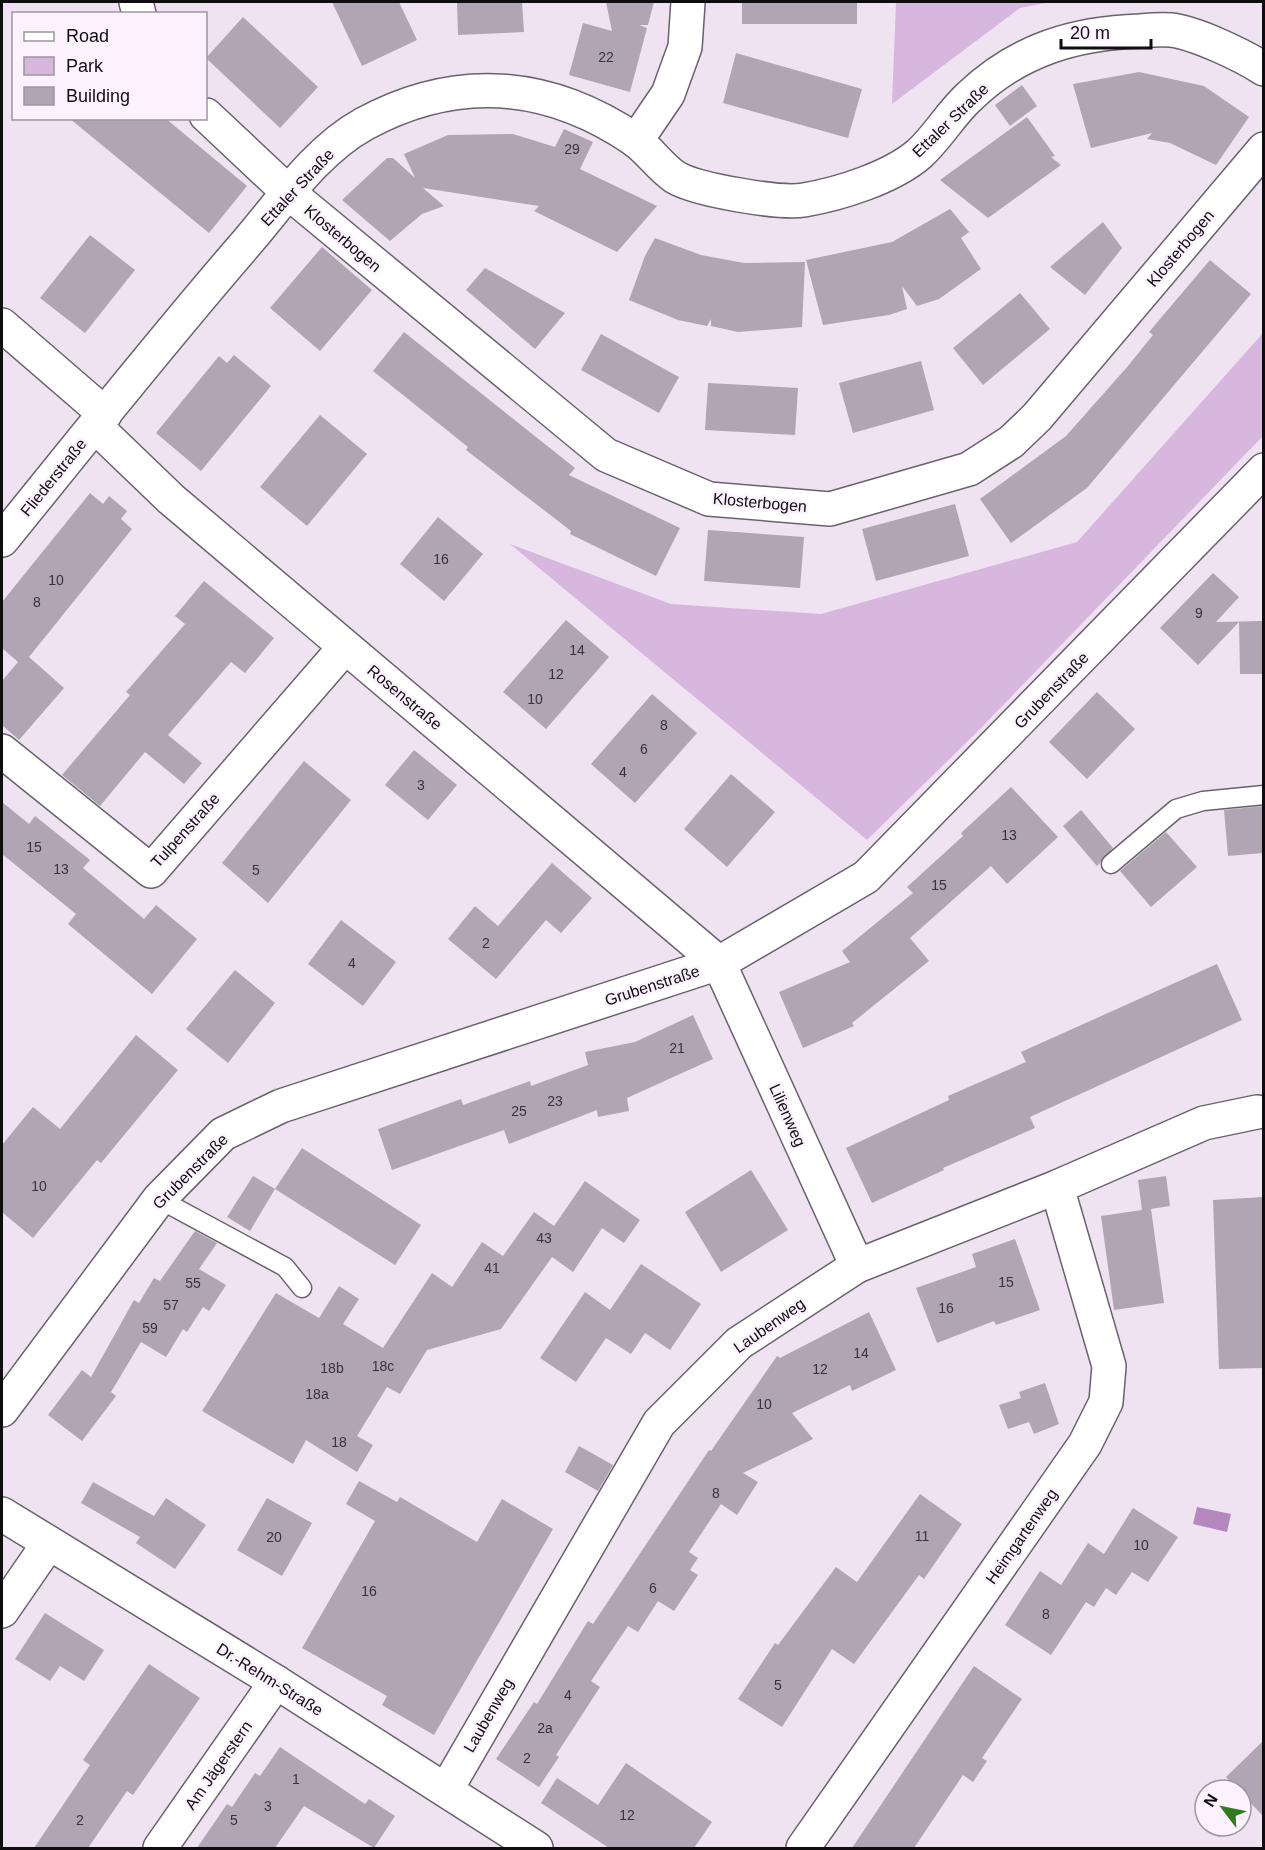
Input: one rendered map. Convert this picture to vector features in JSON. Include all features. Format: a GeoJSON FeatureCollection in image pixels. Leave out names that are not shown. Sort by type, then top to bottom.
{"type":"FeatureCollection","features":[{"type":"Feature","properties":{"kind":"street"},"geometry":{"type":"LineString","coordinates":[[636,141],[668,94],[685,47],[688,2]]}},
{"type":"Feature","properties":{"kind":"street","name":"Ettaler Straße"},"geometry":{"type":"LineString","coordinates":[[100,420],[289,193],[324,155],[359,127],[396,108],[436,95],[468,90],[510,90],[569,105],[636,141],[676,177],[716,192],[801,201],[869,182],[908,161],[917,155],[971,94],[1028,53],[1098,32],[1172,30],[1243,56],[1263,69]]}},
{"type":"Feature","properties":{"kind":"street","name":"Klosterbogen"},"geometry":{"type":"LineString","coordinates":[[207,116],[289,193],[606,455],[709,499],[830,509],[969,469],[1011,442],[1037,417],[1263,149]]}},
{"type":"Feature","properties":{"kind":"street","name":"Rosenstraße"},"geometry":{"type":"LineString","coordinates":[[2,325],[100,420],[171,499],[719,963]]}},
{"type":"Feature","properties":{"kind":"street","name":"Fliederstraße"},"geometry":{"type":"LineString","coordinates":[[2,540],[100,420]]}},
{"type":"Feature","properties":{"kind":"street","name":"Grubenstraße"},"geometry":{"type":"LineString","coordinates":[[2,1410],[159,1199],[223,1134],[281,1106],[719,963],[866,877],[1263,470]]}},
{"type":"Feature","properties":{"kind":"street","name":"Tulpenstraße"},"geometry":{"type":"LineString","coordinates":[[2,750],[151,871],[345,646]]}},
{"type":"Feature","properties":{"kind":"street","name":"Lilienweg"},"geometry":{"type":"LineString","coordinates":[[719,963],[858,1266]]}},
{"type":"Feature","properties":{"kind":"street","name":"Laubenweg"},"geometry":{"type":"LineString","coordinates":[[446,1790],[659,1423],[739,1343],[858,1266],[1057,1187],[1204,1123],[1257,1112]]}},
{"type":"Feature","properties":{"kind":"street","name":"Heimgartenweg"},"geometry":{"type":"LineString","coordinates":[[803,1848],[1085,1444],[1106,1402],[1109,1366],[1057,1187]]}},
{"type":"Feature","properties":{"kind":"street","name":"Dr.-Rehm-Straße"},"geometry":{"type":"LineString","coordinates":[[2,1514],[276,1682],[536,1848]]}},
{"type":"Feature","properties":{"kind":"street"},"geometry":{"type":"LineString","coordinates":[[2,1611],[49,1543]]}},
{"type":"Feature","properties":{"kind":"street","name":"Am Jägerstern"},"geometry":{"type":"LineString","coordinates":[[160,1848],[276,1682]]}},
{"type":"Feature","properties":{"kind":"lane"},"geometry":{"type":"LineString","coordinates":[[1111,864],[1176,809],[1203,801],[1263,795]]}},
{"type":"Feature","properties":{"kind":"lane"},"geometry":{"type":"LineString","coordinates":[[159,1199],[285,1267],[302,1288]]}},
{"type":"Feature","properties":{"kind":"green space"},"geometry":{"type":"Polygon","coordinates":[[[896,2],[1051,2],[1020,8],[892,104],[896,2]]]}},
{"type":"Feature","properties":{"kind":"green space"},"geometry":{"type":"Polygon","coordinates":[[[1263,333],[1263,436],[979,730],[867,840],[510,544],[671,604],[821,614],[1077,542],[1263,333]]]}},
{"type":"Feature","properties":{"kind":"shaded area"},"geometry":{"type":"Polygon","coordinates":[[[1197,1507],[1231,1514],[1227,1532],[1193,1524],[1197,1507]]]}},
{"type":"Feature","properties":{"kind":"building"},"geometry":{"type":"Polygon","coordinates":[[[332,2],[399,2],[417,40],[362,66],[332,2]]]}},
{"type":"Feature","properties":{"kind":"building"},"geometry":{"type":"Polygon","coordinates":[[[457,2],[522,2],[524,32],[458,35],[457,2]]]}},
{"type":"Feature","properties":{"kind":"building"},"geometry":{"type":"Polygon","coordinates":[[[606,2],[654,2],[648,25],[639,25],[647,28],[630,92],[569,75],[583,23],[612,31],[606,2]]]}},
{"type":"Feature","properties":{"kind":"building"},"geometry":{"type":"Polygon","coordinates":[[[742,2],[857,2],[857,24],[742,24],[742,2]]]}},
{"type":"Feature","properties":{"kind":"building"},"geometry":{"type":"Polygon","coordinates":[[[243,17],[318,87],[280,128],[207,57],[243,17]]]}},
{"type":"Feature","properties":{"kind":"building"},"geometry":{"type":"Polygon","coordinates":[[[736,53],[862,89],[848,138],[723,103],[736,53]]]}},
{"type":"Feature","properties":{"kind":"building"},"geometry":{"type":"Polygon","coordinates":[[[1139,72],[1204,86],[1249,117],[1216,165],[1170,143],[1147,139],[1152,133],[1091,148],[1073,84],[1139,72]]]}},
{"type":"Feature","properties":{"kind":"building"},"geometry":{"type":"Polygon","coordinates":[[[1022,85],[1037,106],[1010,126],[995,105],[1022,85]]]}},
{"type":"Feature","properties":{"kind":"building"},"geometry":{"type":"Polygon","coordinates":[[[1027,117],[1055,156],[1051,157],[1061,165],[988,218],[940,180],[1027,117]]]}},
{"type":"Feature","properties":{"kind":"building"},"geometry":{"type":"Polygon","coordinates":[[[71,120],[167,120],[247,186],[209,233],[71,120]]]}},
{"type":"Feature","properties":{"kind":"building"},"geometry":{"type":"Polygon","coordinates":[[[564,129],[593,142],[580,169],[657,206],[617,252],[534,211],[539,206],[423,188],[444,206],[422,214],[390,241],[342,200],[387,158],[393,158],[415,178],[404,154],[448,135],[513,134],[555,147],[564,129]]]}},
{"type":"Feature","properties":{"kind":"building"},"geometry":{"type":"Polygon","coordinates":[[[950,209],[969,232],[961,238],[981,269],[939,299],[917,306],[902,286],[907,309],[889,315],[823,325],[806,260],[892,242],[950,209]]]}},
{"type":"Feature","properties":{"kind":"building"},"geometry":{"type":"Polygon","coordinates":[[[1103,222],[1122,248],[1085,295],[1050,267],[1103,222]]]}},
{"type":"Feature","properties":{"kind":"building"},"geometry":{"type":"Polygon","coordinates":[[[90,235],[135,270],[85,333],[40,298],[90,235]]]}},
{"type":"Feature","properties":{"kind":"building"},"geometry":{"type":"Polygon","coordinates":[[[655,238],[701,255],[744,263],[805,262],[802,327],[738,332],[711,326],[711,319],[707,326],[678,320],[629,300],[645,256],[655,238]]]}},
{"type":"Feature","properties":{"kind":"building"},"geometry":{"type":"Polygon","coordinates":[[[322,247],[372,290],[320,351],[270,308],[322,247]]]}},
{"type":"Feature","properties":{"kind":"building"},"geometry":{"type":"Polygon","coordinates":[[[1210,260],[1251,294],[1087,488],[1011,543],[980,499],[1066,436],[1128,366],[1153,335],[1149,332],[1210,260]]]}},
{"type":"Feature","properties":{"kind":"building"},"geometry":{"type":"Polygon","coordinates":[[[485,268],[565,313],[535,349],[466,290],[485,268]]]}},
{"type":"Feature","properties":{"kind":"building"},"geometry":{"type":"Polygon","coordinates":[[[1020,293],[1050,329],[983,385],[953,348],[1020,293]]]}},
{"type":"Feature","properties":{"kind":"building"},"geometry":{"type":"Polygon","coordinates":[[[404,332],[575,468],[569,475],[680,528],[656,576],[570,534],[571,531],[466,450],[468,447],[373,371],[404,332]]]}},
{"type":"Feature","properties":{"kind":"building"},"geometry":{"type":"Polygon","coordinates":[[[601,334],[679,377],[659,413],[581,370],[601,334]]]}},
{"type":"Feature","properties":{"kind":"building"},"geometry":{"type":"Polygon","coordinates":[[[234,355],[271,386],[201,471],[156,433],[219,356],[227,363],[234,355]]]}},
{"type":"Feature","properties":{"kind":"building"},"geometry":{"type":"Polygon","coordinates":[[[921,361],[934,410],[853,433],[839,383],[921,361]]]}},
{"type":"Feature","properties":{"kind":"building"},"geometry":{"type":"Polygon","coordinates":[[[708,383],[798,388],[795,435],[705,430],[708,383]]]}},
{"type":"Feature","properties":{"kind":"building"},"geometry":{"type":"Polygon","coordinates":[[[320,415],[367,454],[307,526],[260,487],[320,415]]]}},
{"type":"Feature","properties":{"kind":"building"},"geometry":{"type":"Polygon","coordinates":[[[90,493],[103,504],[109,496],[127,511],[121,519],[132,529],[29,657],[64,688],[19,740],[2,725],[2,681],[18,662],[2,648],[2,602],[90,493]]]}},
{"type":"Feature","properties":{"kind":"building"},"geometry":{"type":"Polygon","coordinates":[[[955,504],[969,556],[876,581],[862,529],[955,504]]]}},
{"type":"Feature","properties":{"kind":"building"},"geometry":{"type":"Polygon","coordinates":[[[438,517],[483,554],[444,601],[400,564],[438,517]]]}},
{"type":"Feature","properties":{"kind":"building"},"geometry":{"type":"Polygon","coordinates":[[[708,530],[804,537],[800,588],[704,581],[708,530]]]}},
{"type":"Feature","properties":{"kind":"building"},"geometry":{"type":"Polygon","coordinates":[[[1213,573],[1239,597],[1216,622],[1263,621],[1263,674],[1240,674],[1239,622],[1198,665],[1160,628],[1213,573]]]}},
{"type":"Feature","properties":{"kind":"building"},"geometry":{"type":"Polygon","coordinates":[[[204,581],[274,638],[245,673],[231,662],[168,735],[202,763],[184,784],[145,752],[100,806],[62,775],[130,695],[126,692],[185,624],[175,616],[204,581]]]}},
{"type":"Feature","properties":{"kind":"building"},"geometry":{"type":"Polygon","coordinates":[[[566,620],[609,657],[546,729],[503,692],[566,620]]]}},
{"type":"Feature","properties":{"kind":"building"},"geometry":{"type":"Polygon","coordinates":[[[1097,692],[1135,729],[1087,779],[1049,742],[1097,692]]]}},
{"type":"Feature","properties":{"kind":"building"},"geometry":{"type":"Polygon","coordinates":[[[652,694],[697,733],[635,803],[591,764],[652,694]]]}},
{"type":"Feature","properties":{"kind":"building"},"geometry":{"type":"Polygon","coordinates":[[[414,750],[457,785],[428,820],[385,785],[414,750]]]}},
{"type":"Feature","properties":{"kind":"building"},"geometry":{"type":"Polygon","coordinates":[[[304,761],[351,800],[268,903],[222,863],[304,761]]]}},
{"type":"Feature","properties":{"kind":"building"},"geometry":{"type":"Polygon","coordinates":[[[731,774],[775,812],[727,867],[684,829],[731,774]]]}},
{"type":"Feature","properties":{"kind":"building"},"geometry":{"type":"Polygon","coordinates":[[[1011,787],[1058,837],[1007,884],[991,866],[910,938],[929,961],[852,1023],[854,1026],[803,1048],[779,992],[850,962],[842,951],[913,893],[907,887],[963,836],[961,833],[1011,787]]]}},
{"type":"Feature","properties":{"kind":"building"},"geometry":{"type":"Polygon","coordinates":[[[2,802],[29,824],[35,816],[90,860],[83,868],[144,919],[156,905],[197,939],[152,994],[68,924],[76,914],[2,854],[2,802]]]}},
{"type":"Feature","properties":{"kind":"building"},"geometry":{"type":"Polygon","coordinates":[[[1263,806],[1263,853],[1228,856],[1224,810],[1263,806]]]}},
{"type":"Feature","properties":{"kind":"building"},"geometry":{"type":"Polygon","coordinates":[[[1081,810],[1113,848],[1097,866],[1063,826],[1081,810]]]}},
{"type":"Feature","properties":{"kind":"building"},"geometry":{"type":"Polygon","coordinates":[[[1166,832],[1197,867],[1151,907],[1120,871],[1166,832]]]}},
{"type":"Feature","properties":{"kind":"building"},"geometry":{"type":"Polygon","coordinates":[[[552,863],[592,898],[561,933],[546,920],[496,979],[448,939],[475,906],[498,926],[552,863]]]}},
{"type":"Feature","properties":{"kind":"building"},"geometry":{"type":"Polygon","coordinates":[[[341,920],[396,962],[363,1006],[308,964],[341,920]]]}},
{"type":"Feature","properties":{"kind":"building"},"geometry":{"type":"Polygon","coordinates":[[[1217,964],[1242,1020],[1030,1117],[1035,1128],[943,1168],[944,1170],[872,1203],[846,1148],[949,1100],[948,1096],[1026,1062],[1021,1052],[1217,964]]]}},
{"type":"Feature","properties":{"kind":"building"},"geometry":{"type":"Polygon","coordinates":[[[235,970],[275,1003],[228,1063],[186,1029],[235,970]]]}},
{"type":"Feature","properties":{"kind":"building"},"geometry":{"type":"Polygon","coordinates":[[[693,1015],[713,1059],[627,1098],[629,1111],[598,1117],[597,1110],[509,1144],[504,1130],[392,1170],[378,1129],[461,1099],[463,1105],[530,1081],[531,1086],[588,1065],[585,1052],[635,1042],[693,1015]]]}},
{"type":"Feature","properties":{"kind":"building"},"geometry":{"type":"Polygon","coordinates":[[[136,1035],[178,1070],[101,1163],[97,1160],[33,1238],[2,1212],[2,1145],[33,1107],[60,1129],[136,1035]]]}},
{"type":"Feature","properties":{"kind":"building"},"geometry":{"type":"Polygon","coordinates":[[[302,1148],[421,1225],[395,1265],[275,1189],[302,1148]]]}},
{"type":"Feature","properties":{"kind":"building"},"geometry":{"type":"Polygon","coordinates":[[[751,1170],[788,1230],[721,1272],[685,1212],[751,1170]]]}},
{"type":"Feature","properties":{"kind":"building"},"geometry":{"type":"Polygon","coordinates":[[[253,1176],[275,1189],[250,1231],[227,1217],[253,1176]]]}},
{"type":"Feature","properties":{"kind":"building"},"geometry":{"type":"Polygon","coordinates":[[[1166,1176],[1170,1206],[1151,1209],[1164,1303],[1114,1310],[1101,1216],[1142,1210],[1138,1180],[1166,1176]]]}},
{"type":"Feature","properties":{"kind":"building"},"geometry":{"type":"Polygon","coordinates":[[[585,1181],[640,1220],[624,1243],[602,1228],[573,1272],[552,1257],[501,1329],[427,1350],[400,1394],[387,1387],[357,1436],[373,1445],[357,1472],[306,1440],[293,1464],[202,1411],[276,1293],[319,1318],[339,1286],[359,1299],[343,1324],[383,1348],[432,1273],[452,1287],[482,1242],[503,1256],[534,1212],[554,1226],[585,1181]]]}},
{"type":"Feature","properties":{"kind":"building"},"geometry":{"type":"Polygon","coordinates":[[[1263,1197],[1263,1368],[1219,1369],[1213,1200],[1263,1197]]]}},
{"type":"Feature","properties":{"kind":"building"},"geometry":{"type":"Polygon","coordinates":[[[195,1231],[217,1243],[199,1269],[226,1285],[209,1311],[203,1307],[187,1332],[183,1329],[166,1357],[141,1342],[111,1392],[116,1396],[82,1441],[48,1415],[82,1370],[91,1377],[134,1300],[139,1303],[154,1278],[160,1281],[195,1231]]]}},
{"type":"Feature","properties":{"kind":"building"},"geometry":{"type":"Polygon","coordinates":[[[1015,1239],[1040,1310],[996,1325],[994,1321],[937,1343],[916,1288],[976,1267],[972,1254],[1015,1239]]]}},
{"type":"Feature","properties":{"kind":"building"},"geometry":{"type":"Polygon","coordinates":[[[641,1264],[701,1304],[670,1350],[645,1333],[631,1354],[606,1338],[576,1382],[540,1358],[585,1292],[610,1310],[641,1264]]]}},
{"type":"Feature","properties":{"kind":"building"},"geometry":{"type":"Polygon","coordinates":[[[869,1312],[896,1370],[852,1391],[850,1385],[792,1413],[813,1439],[743,1473],[758,1482],[737,1515],[721,1504],[689,1552],[698,1558],[690,1570],[698,1575],[674,1611],[658,1601],[638,1632],[628,1626],[591,1681],[600,1687],[556,1755],[559,1757],[539,1787],[496,1759],[534,1702],[537,1704],[588,1621],[593,1624],[709,1450],[711,1451],[777,1356],[780,1358],[869,1312]]]}},
{"type":"Feature","properties":{"kind":"building"},"geometry":{"type":"Polygon","coordinates":[[[1045,1383],[1059,1424],[1034,1434],[1029,1422],[1008,1429],[999,1405],[1021,1398],[1019,1392],[1045,1383]]]}},
{"type":"Feature","properties":{"kind":"building"},"geometry":{"type":"Polygon","coordinates":[[[579,1446],[613,1465],[598,1491],[565,1472],[579,1446]]]}},
{"type":"Feature","properties":{"kind":"building"},"geometry":{"type":"Polygon","coordinates":[[[359,1481],[397,1502],[400,1497],[477,1542],[502,1499],[553,1529],[434,1735],[382,1705],[387,1696],[302,1648],[375,1521],[346,1504],[359,1481]]]}},
{"type":"Feature","properties":{"kind":"building"},"geometry":{"type":"Polygon","coordinates":[[[93,1482],[154,1516],[166,1498],[206,1525],[175,1569],[136,1543],[140,1537],[81,1503],[93,1482]]]}},
{"type":"Feature","properties":{"kind":"building"},"geometry":{"type":"Polygon","coordinates":[[[920,1494],[962,1524],[924,1579],[919,1575],[854,1664],[832,1649],[782,1727],[738,1699],[775,1643],[778,1645],[836,1567],[857,1582],[920,1494]]]}},
{"type":"Feature","properties":{"kind":"building"},"geometry":{"type":"Polygon","coordinates":[[[267,1498],[312,1523],[282,1576],[237,1550],[267,1498]]]}},
{"type":"Feature","properties":{"kind":"building"},"geometry":{"type":"Polygon","coordinates":[[[1133,1508],[1178,1537],[1148,1582],[1132,1572],[1116,1595],[1106,1588],[1094,1607],[1086,1602],[1051,1655],[1005,1625],[1040,1571],[1061,1585],[1088,1543],[1104,1554],[1133,1508]]]}},
{"type":"Feature","properties":{"kind":"building"},"geometry":{"type":"Polygon","coordinates":[[[45,1613],[104,1650],[84,1681],[60,1666],[50,1681],[15,1659],[45,1613]]]}},
{"type":"Feature","properties":{"kind":"building"},"geometry":{"type":"Polygon","coordinates":[[[149,1664],[200,1698],[133,1795],[127,1791],[88,1848],[34,1848],[90,1765],[83,1760],[149,1664]]]}},
{"type":"Feature","properties":{"kind":"building"},"geometry":{"type":"Polygon","coordinates":[[[974,1666],[1022,1699],[982,1758],[987,1761],[973,1782],[963,1775],[914,1848],[852,1848],[974,1666]]]}},
{"type":"Feature","properties":{"kind":"building"},"geometry":{"type":"Polygon","coordinates":[[[1263,1741],[1263,1816],[1253,1805],[1253,1778],[1226,1777],[1263,1741]]]}},
{"type":"Feature","properties":{"kind":"building"},"geometry":{"type":"Polygon","coordinates":[[[280,1747],[365,1804],[369,1799],[395,1816],[374,1848],[304,1806],[275,1848],[197,1848],[227,1804],[232,1807],[255,1773],[260,1776],[280,1747]]]}},
{"type":"Feature","properties":{"kind":"building"},"geometry":{"type":"Polygon","coordinates":[[[626,1763],[712,1822],[694,1848],[609,1848],[541,1803],[557,1778],[598,1805],[626,1763]]]}}]}
